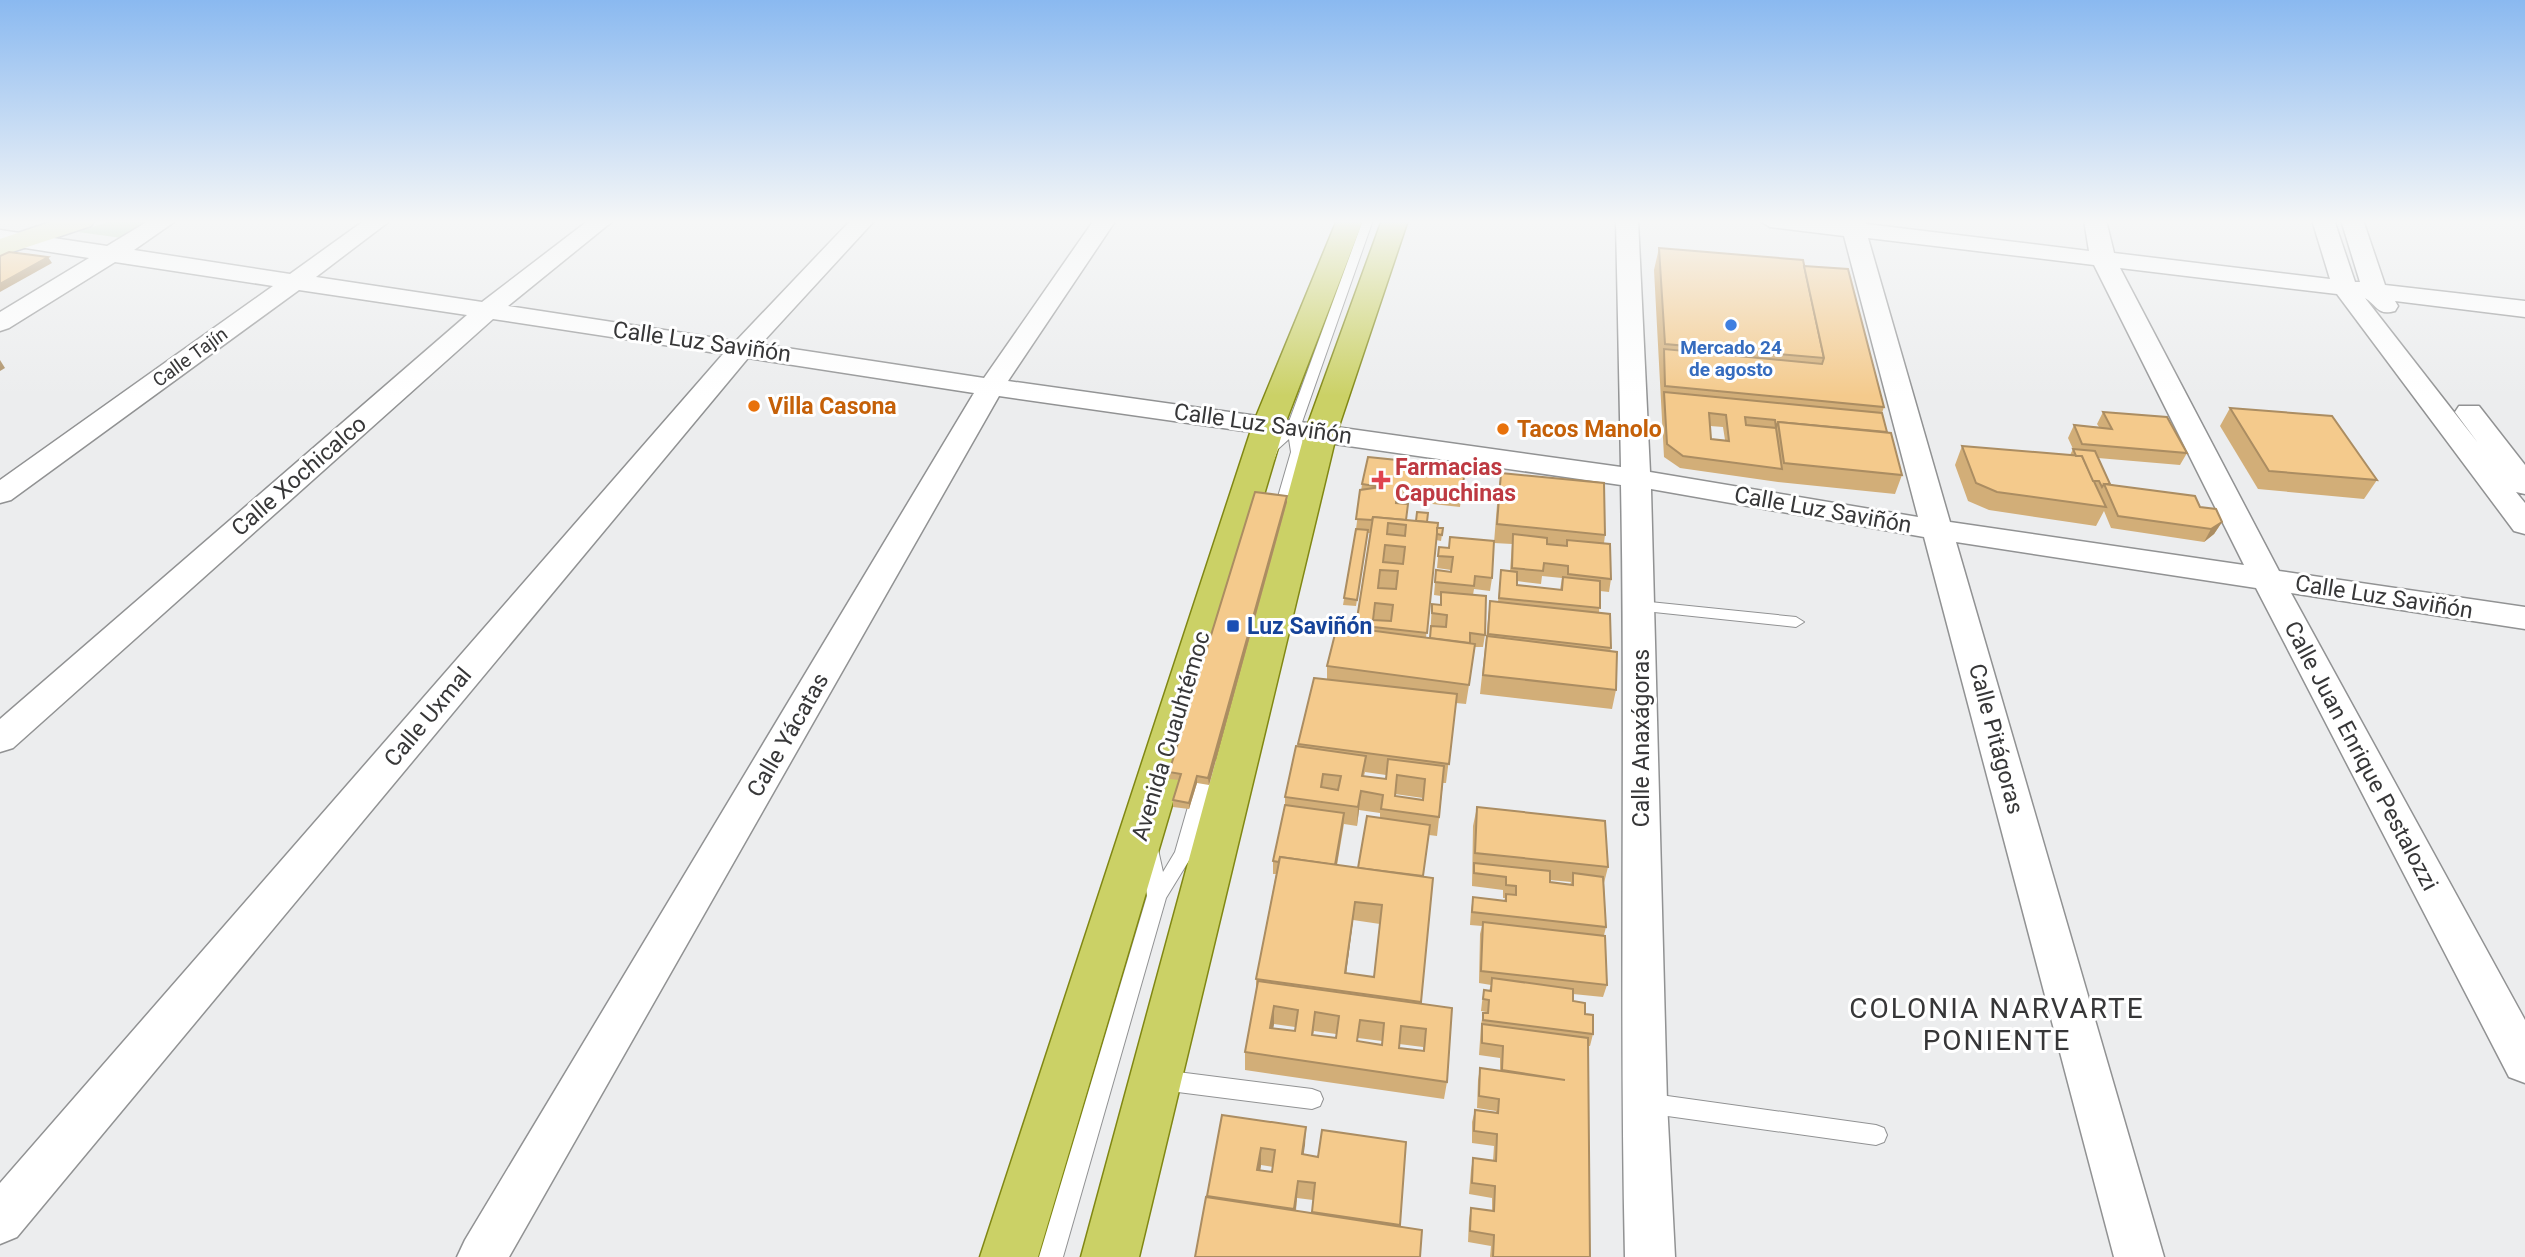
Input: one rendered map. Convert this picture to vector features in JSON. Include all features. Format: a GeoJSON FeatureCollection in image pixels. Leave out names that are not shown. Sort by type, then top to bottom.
{"type":"FeatureCollection","features":[{"type":"Feature","properties":{"kind":"main road","name":"Avenida Cuauhtémoc"},"geometry":{"type":"LineString","coordinates":[[1110,1257],[1156,1079],[1294,428],[1334,279]]}},
{"type":"Feature","properties":{"kind":"main road","name":"Avenida Cuauhtémoc"},"geometry":{"type":"LineString","coordinates":[[1009,1257],[1294,428],[1367,279]]}},
{"type":"Feature","properties":{"kind":"street"},"geometry":{"type":"LineString","coordinates":[[0,323],[72,279]]}},
{"type":"Feature","properties":{"kind":"street","name":"Calle Luz Saviñón"},"geometry":{"type":"LineString","coordinates":[[278,279],[991,387],[1636,478],[1938,530],[2525,618]]}},
{"type":"Feature","properties":{"kind":"street","name":"Calle Tajín"},"geometry":{"type":"LineString","coordinates":[[0,494],[297,279]]}},
{"type":"Feature","properties":{"kind":"street","name":"Calle Xochicalco"},"geometry":{"type":"LineString","coordinates":[[0,739],[486,311],[528,279]]}},
{"type":"Feature","properties":{"kind":"street","name":"Calle Uxmal"},"geometry":{"type":"LineString","coordinates":[[0,1220],[743,348],[809,279]]}},
{"type":"Feature","properties":{"kind":"street","name":"Calle Yácatas"},"geometry":{"type":"LineString","coordinates":[[482,1257],[991,387],[1065,279]]}},
{"type":"Feature","properties":{"kind":"street","name":"Calle Anaxágoras"},"geometry":{"type":"LineString","coordinates":[[1629,279],[1640,606],[1644,1102],[1650,1257]]}},
{"type":"Feature","properties":{"kind":"street","name":"Calle Pitágoras"},"geometry":{"type":"LineString","coordinates":[[1869,279],[2139,1257]]}},
{"type":"Feature","properties":{"kind":"street","name":"Calle Juan Enrique Pestalozzi"},"geometry":{"type":"LineString","coordinates":[[2113,279],[2267,579],[2525,1063]]}},
{"type":"Feature","properties":{"kind":"street"},"geometry":{"type":"LineString","coordinates":[[2267,279],[2525,309]]}},
{"type":"Feature","properties":{"kind":"street"},"geometry":{"type":"LineString","coordinates":[[2342,279],[2345,288],[2525,524]]}},
{"type":"Feature","properties":{"kind":"street"},"geometry":{"type":"LineString","coordinates":[[2371,279],[2375,291],[2525,485]]}},
{"type":"Feature","properties":{"kind":"lane"},"geometry":{"type":"LineString","coordinates":[[1275,532],[1297,452],[1294,428],[1347,279]]}},
{"type":"Feature","properties":{"kind":"lane"},"geometry":{"type":"LineString","coordinates":[[1157,896],[1150,849],[1272,448],[1294,428]]}},
{"type":"Feature","properties":{"kind":"lane"},"geometry":{"type":"LineString","coordinates":[[1640,606],[1796,622]]}},
{"type":"Feature","properties":{"kind":"lane"},"geometry":{"type":"LineString","coordinates":[[1051,1257],[1157,896],[1184,855],[1214,747]]}},
{"type":"Feature","properties":{"kind":"lane"},"geometry":{"type":"LineString","coordinates":[[1156,1079],[1312,1099]]}},
{"type":"Feature","properties":{"kind":"lane"},"geometry":{"type":"LineString","coordinates":[[1644,1102],[1876,1135]]}},
{"type":"Feature","properties":{"kind":"building","name":"Mercado 24 de agosto"},"geometry":{"type":"Polygon","coordinates":[[[1661,279],[1807,279],[1824,358],[1665,344],[1661,279]]]}},
{"type":"Feature","properties":{"kind":"building"},"geometry":{"type":"Polygon","coordinates":[[[1807,279],[1851,279],[1884,407],[1665,386],[1664,349],[1822,364],[1824,358],[1807,279]]]}},
{"type":"Feature","properties":{"kind":"building"},"geometry":{"type":"Polygon","coordinates":[[[1664,392],[1882,413],[1887,432],[1778,422],[1776,428],[1782,469],[1683,456],[1667,444],[1664,392]],[[1709,413],[1711,439],[1729,441],[1726,415],[1709,413]],[[1745,417],[1746,425],[1776,428],[1775,420],[1745,417]]]}},
{"type":"Feature","properties":{"kind":"building"},"geometry":{"type":"Polygon","coordinates":[[[2230,408],[2332,416],[2377,480],[2269,471],[2230,408]]]}},
{"type":"Feature","properties":{"kind":"building"},"geometry":{"type":"Polygon","coordinates":[[[2103,412],[2167,417],[2187,453],[2082,444],[2074,425],[2112,429],[2103,412]]]}},
{"type":"Feature","properties":{"kind":"building"},"geometry":{"type":"Polygon","coordinates":[[[1778,422],[1891,433],[1902,475],[1784,463],[1778,422]]]}},
{"type":"Feature","properties":{"kind":"building"},"geometry":{"type":"Polygon","coordinates":[[[1962,446],[2082,456],[2106,507],[1997,492],[1976,483],[1962,446]]]}},
{"type":"Feature","properties":{"kind":"building"},"geometry":{"type":"Polygon","coordinates":[[[2073,449],[2095,451],[2110,484],[2104,484],[2102,487],[2099,481],[2093,481],[2082,456],[2076,456],[2073,449]]]}},
{"type":"Feature","properties":{"kind":"building"},"geometry":{"type":"Polygon","coordinates":[[[1368,457],[1465,467],[1462,494],[1397,488],[1396,503],[1408,504],[1406,520],[1373,517],[1372,520],[1356,519],[1360,490],[1381,487],[1362,484],[1368,457]]]}},
{"type":"Feature","properties":{"kind":"building"},"geometry":{"type":"Polygon","coordinates":[[[1501,473],[1604,483],[1605,535],[1497,524],[1501,473]]]}},
{"type":"Feature","properties":{"kind":"building"},"geometry":{"type":"Polygon","coordinates":[[[2104,484],[2195,496],[2200,507],[2216,509],[2222,522],[2211,529],[2118,516],[2104,484]]]}},
{"type":"Feature","properties":{"kind":"building"},"geometry":{"type":"Polygon","coordinates":[[[1255,492],[1287,496],[1208,778],[1197,776],[1189,803],[1173,800],[1181,774],[1169,772],[1255,492]]]}},
{"type":"Feature","properties":{"kind":"building"},"geometry":{"type":"Polygon","coordinates":[[[1417,512],[1428,513],[1427,522],[1416,521],[1417,512]]]}},
{"type":"Feature","properties":{"kind":"building"},"geometry":{"type":"Polygon","coordinates":[[[1373,517],[1438,523],[1427,633],[1356,625],[1373,517]],[[1388,523],[1387,534],[1405,536],[1406,525],[1388,523]],[[1385,545],[1383,562],[1403,564],[1405,547],[1385,545]],[[1380,570],[1378,588],[1396,589],[1398,571],[1380,570]],[[1375,603],[1373,620],[1391,621],[1393,605],[1375,603]]]}},
{"type":"Feature","properties":{"kind":"building"},"geometry":{"type":"Polygon","coordinates":[[[1437,528],[1443,528],[1442,535],[1437,534],[1437,528]]]}},
{"type":"Feature","properties":{"kind":"building"},"geometry":{"type":"Polygon","coordinates":[[[1356,529],[1368,530],[1357,600],[1344,598],[1356,529]]]}},
{"type":"Feature","properties":{"kind":"building"},"geometry":{"type":"Polygon","coordinates":[[[1513,534],[1547,538],[1547,544],[1567,546],[1567,540],[1610,544],[1611,579],[1568,574],[1568,566],[1544,563],[1543,571],[1512,568],[1513,534]]]}},
{"type":"Feature","properties":{"kind":"building"},"geometry":{"type":"Polygon","coordinates":[[[1450,537],[1494,541],[1492,578],[1475,576],[1474,586],[1435,582],[1436,570],[1451,572],[1453,557],[1438,556],[1439,547],[1449,548],[1450,537]]]}},
{"type":"Feature","properties":{"kind":"building"},"geometry":{"type":"Polygon","coordinates":[[[1501,570],[1517,572],[1517,585],[1562,590],[1563,577],[1600,581],[1600,608],[1499,598],[1501,570]]]}},
{"type":"Feature","properties":{"kind":"building"},"geometry":{"type":"Polygon","coordinates":[[[1441,592],[1486,596],[1485,635],[1470,633],[1470,643],[1430,638],[1431,626],[1446,627],[1447,615],[1432,613],[1432,604],[1441,605],[1441,592]]]}},
{"type":"Feature","properties":{"kind":"building"},"geometry":{"type":"Polygon","coordinates":[[[1490,601],[1610,614],[1611,648],[1488,634],[1490,601]]]}},
{"type":"Feature","properties":{"kind":"building"},"geometry":{"type":"Polygon","coordinates":[[[1337,626],[1475,644],[1469,685],[1327,666],[1337,626]]]}},
{"type":"Feature","properties":{"kind":"building"},"geometry":{"type":"Polygon","coordinates":[[[1487,636],[1617,652],[1616,690],[1483,675],[1487,636]]]}},
{"type":"Feature","properties":{"kind":"building"},"geometry":{"type":"Polygon","coordinates":[[[1314,678],[1457,694],[1449,764],[1298,744],[1314,678]]]}},
{"type":"Feature","properties":{"kind":"building"},"geometry":{"type":"Polygon","coordinates":[[[1296,746],[1366,756],[1362,776],[1386,779],[1388,759],[1444,766],[1439,817],[1381,809],[1383,795],[1361,791],[1358,807],[1285,797],[1296,746]],[[1323,774],[1321,787],[1338,790],[1341,776],[1323,774]],[[1397,775],[1395,796],[1423,800],[1425,779],[1397,775]]]}},
{"type":"Feature","properties":{"kind":"building"},"geometry":{"type":"Polygon","coordinates":[[[1285,805],[1344,813],[1335,865],[1280,857],[1279,862],[1273,861],[1285,805]]]}},
{"type":"Feature","properties":{"kind":"building"},"geometry":{"type":"Polygon","coordinates":[[[1477,807],[1605,821],[1608,867],[1475,853],[1477,807]]]}},
{"type":"Feature","properties":{"kind":"building"},"geometry":{"type":"Polygon","coordinates":[[[1367,816],[1430,825],[1423,876],[1358,868],[1367,816]]]}},
{"type":"Feature","properties":{"kind":"building"},"geometry":{"type":"Polygon","coordinates":[[[1280,857],[1433,878],[1421,1002],[1256,979],[1280,857]],[[1355,902],[1345,973],[1374,977],[1382,905],[1355,902]]]}},
{"type":"Feature","properties":{"kind":"building"},"geometry":{"type":"Polygon","coordinates":[[[1474,863],[1550,871],[1550,882],[1573,885],[1573,873],[1603,877],[1606,927],[1472,912],[1473,897],[1506,901],[1506,894],[1516,895],[1516,886],[1506,885],[1506,877],[1474,873],[1474,863]]]}},
{"type":"Feature","properties":{"kind":"building"},"geometry":{"type":"Polygon","coordinates":[[[1483,922],[1605,936],[1607,985],[1481,971],[1483,922]]]}},
{"type":"Feature","properties":{"kind":"building"},"geometry":{"type":"Polygon","coordinates":[[[1492,978],[1573,989],[1573,1001],[1585,1003],[1585,1014],[1593,1015],[1593,1034],[1483,1020],[1483,1013],[1488,1013],[1489,1000],[1483,999],[1484,990],[1491,991],[1492,978]]]}},
{"type":"Feature","properties":{"kind":"building"},"geometry":{"type":"Polygon","coordinates":[[[1258,981],[1452,1008],[1447,1082],[1245,1052],[1258,981]],[[1274,1006],[1270,1028],[1295,1031],[1298,1010],[1274,1006]],[[1315,1012],[1312,1035],[1336,1038],[1339,1016],[1315,1012]],[[1360,1020],[1357,1041],[1382,1045],[1384,1023],[1360,1020]],[[1401,1026],[1399,1048],[1424,1051],[1426,1029],[1401,1026]]]}},
{"type":"Feature","properties":{"kind":"building"},"geometry":{"type":"Polygon","coordinates":[[[1482,1024],[1588,1038],[1590,1257],[1493,1257],[1494,1235],[1470,1231],[1471,1208],[1494,1211],[1495,1186],[1472,1183],[1473,1158],[1496,1161],[1497,1134],[1474,1131],[1475,1110],[1498,1113],[1499,1099],[1479,1096],[1480,1068],[1565,1080],[1502,1070],[1503,1046],[1482,1043],[1482,1024]]]}},
{"type":"Feature","properties":{"kind":"building"},"geometry":{"type":"Polygon","coordinates":[[[1222,1115],[1306,1127],[1302,1154],[1318,1157],[1322,1130],[1406,1142],[1400,1225],[1312,1212],[1315,1183],[1298,1181],[1294,1209],[1207,1196],[1222,1115]],[[1261,1148],[1257,1170],[1272,1172],[1275,1150],[1261,1148]]]}},
{"type":"Feature","properties":{"kind":"building"},"geometry":{"type":"Polygon","coordinates":[[[1206,1197],[1422,1230],[1420,1257],[1195,1257],[1206,1197]]]}},
{"type":"Feature","properties":{"kind":"place","name":"Mercado 24 de agosto"},"geometry":{"type":"Point","coordinates":[1731,325]}},
{"type":"Feature","properties":{"kind":"place","name":"Villa Casona"},"geometry":{"type":"Point","coordinates":[754,406]}},
{"type":"Feature","properties":{"kind":"place","name":"Tacos Manolo"},"geometry":{"type":"Point","coordinates":[1503,429]}},
{"type":"Feature","properties":{"kind":"place","name":"Farmacias Capuchinas"},"geometry":{"type":"Point","coordinates":[1381,480]}},
{"type":"Feature","properties":{"kind":"place","name":"Luz Saviñón"},"geometry":{"type":"Point","coordinates":[1233,626]}},
{"type":"Feature","properties":{"kind":"district","name":"COLONIA NARVARTE PONIENTE"},"geometry":{"type":"Point","coordinates":[1997,1024]}}]}
